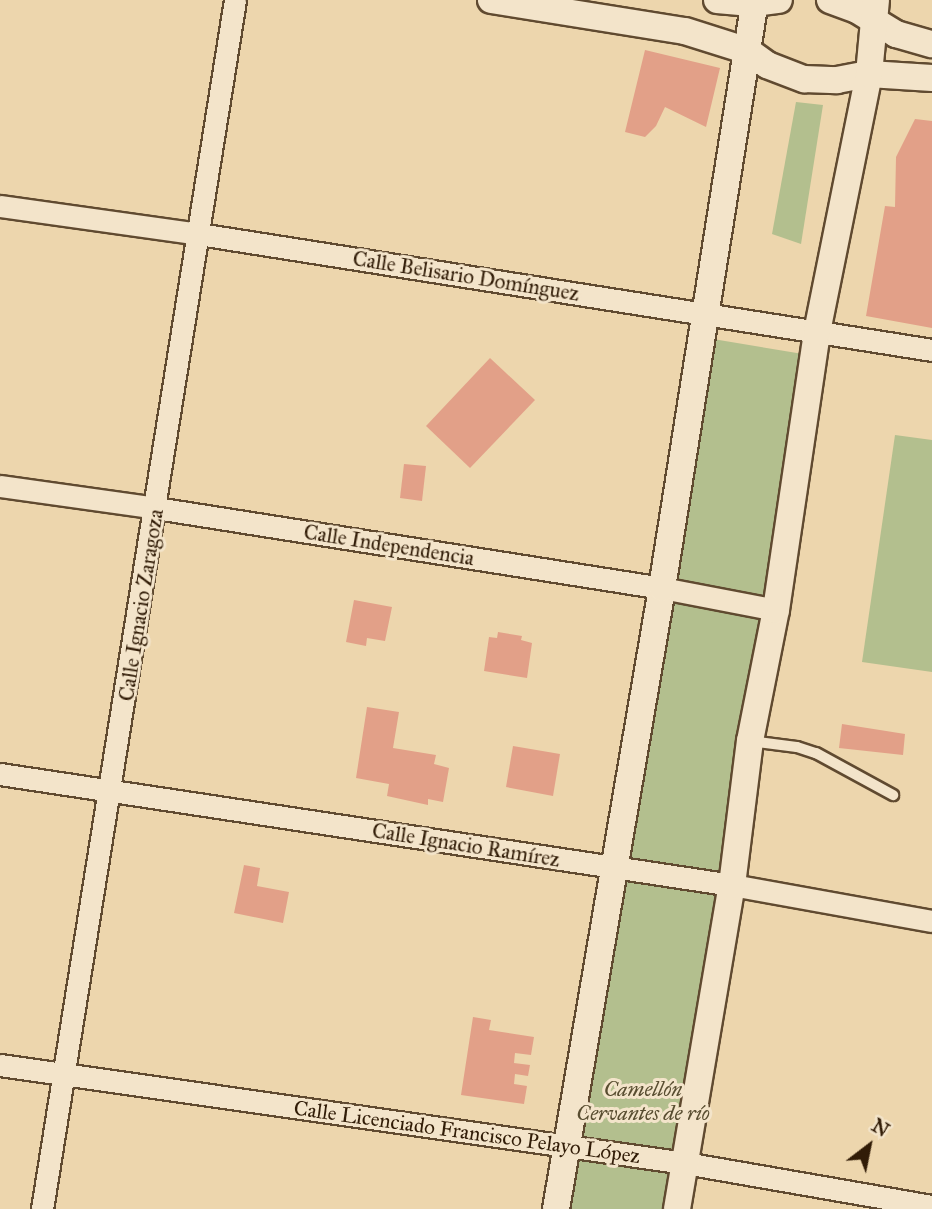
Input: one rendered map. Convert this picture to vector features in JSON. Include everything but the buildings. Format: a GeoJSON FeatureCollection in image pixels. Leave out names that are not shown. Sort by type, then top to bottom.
{"type":"FeatureCollection","features":[{"type":"Feature","properties":{"kind":"street","name":"Calle Ignacio Zaragoza"},"geometry":{"type":"LineString","coordinates":[[42,1209],[62,1074],[111,792],[235,0]]}},
{"type":"Feature","properties":{"kind":"street"},"geometry":{"type":"LineString","coordinates":[[491,0],[685,31],[748,51],[767,65],[804,79],[837,80],[869,74],[932,78]]}},
{"type":"Feature","properties":{"kind":"street"},"geometry":{"type":"LineString","coordinates":[[556,1209],[662,588],[748,51],[763,1],[717,0]]}},
{"type":"Feature","properties":{"kind":"street"},"geometry":{"type":"LineString","coordinates":[[830,0],[857,10],[874,11],[909,39],[932,44]]}},
{"type":"Feature","properties":{"kind":"street"},"geometry":{"type":"LineString","coordinates":[[677,1209],[733,885],[750,741],[776,610],[817,332],[869,74],[874,11]]}},
{"type":"Feature","properties":{"kind":"street","name":"Calle Belisario Domínguez"},"geometry":{"type":"LineString","coordinates":[[0,206],[199,234],[932,349]]}},
{"type":"Feature","properties":{"kind":"street","name":"Calle Independencia"},"geometry":{"type":"LineString","coordinates":[[0,486],[662,588],[776,610]]}},
{"type":"Feature","properties":{"kind":"street","name":"Calle Ignacio Ramírez"},"geometry":{"type":"LineString","coordinates":[[0,775],[733,885],[932,921]]}},
{"type":"Feature","properties":{"kind":"street","name":"Calle Licenciado Francisco Pelayo López"},"geometry":{"type":"LineString","coordinates":[[0,1065],[685,1163],[932,1206]]}},
{"type":"Feature","properties":{"kind":"lane"},"geometry":{"type":"LineString","coordinates":[[750,741],[797,747],[816,753],[893,795]]}},
{"type":"Feature","properties":{"kind":"green space"},"geometry":{"type":"Polygon","coordinates":[[[796,102],[823,105],[801,244],[772,234],[796,102]]]}},
{"type":"Feature","properties":{"kind":"green space","name":"Camellón Cervantes de río"},"geometry":{"type":"Polygon","coordinates":[[[707,338],[821,357],[686,1209],[566,1209],[707,338]]]}},
{"type":"Feature","properties":{"kind":"green space"},"geometry":{"type":"Polygon","coordinates":[[[895,435],[932,440],[932,672],[862,662],[895,435]]]}}]}
